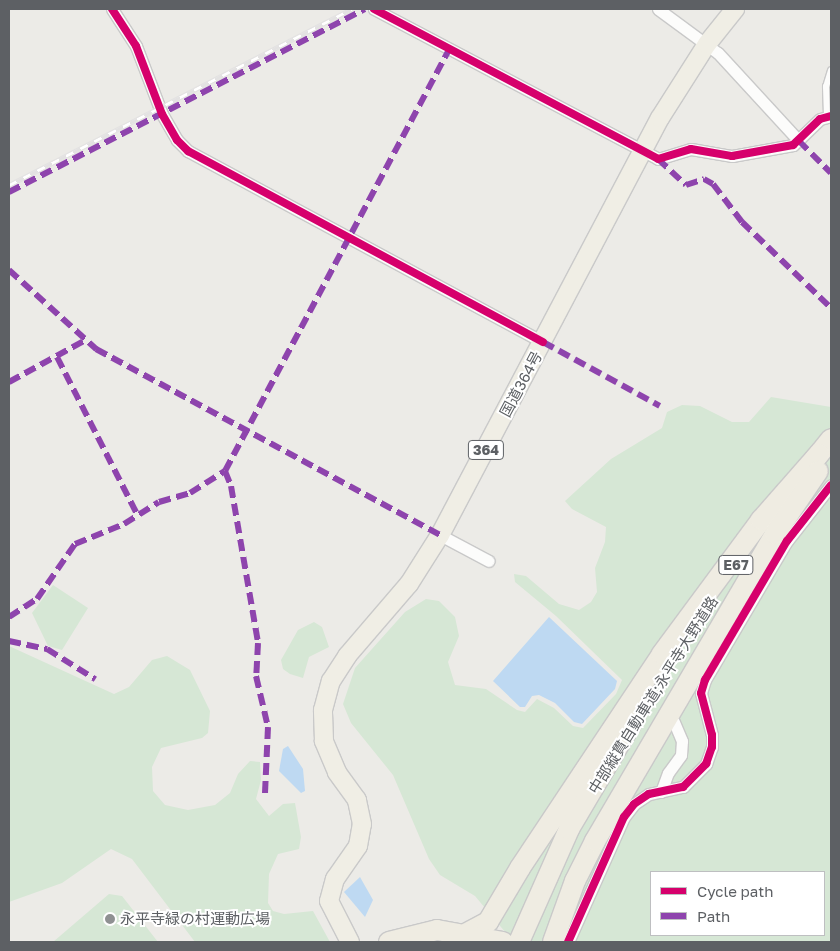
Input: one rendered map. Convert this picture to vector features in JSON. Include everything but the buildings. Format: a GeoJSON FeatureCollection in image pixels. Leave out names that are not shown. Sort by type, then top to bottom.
{"type":"FeatureCollection","features":[{"type":"Feature","properties":{"kind":"highway","name":"国道364号"},"geometry":{"type":"LineString","coordinates":[[350,942],[331,910],[330,890],[358,846],[362,824],[357,800],[337,772],[324,741],[322,727],[326,696],[338,668],[399,597],[440,535],[643,151],[707,44],[735,9]]}},
{"type":"Feature","properties":{"kind":"highway","name":"中部縦貫自動車道;永平寺大野道路"},"geometry":{"type":"LineString","coordinates":[[520,938],[588,781],[654,676],[753,540],[825,452],[831,439]]}},
{"type":"Feature","properties":{"kind":"highway"},"geometry":{"type":"LineString","coordinates":[[553,942],[574,881],[618,800],[684,692],[775,534],[825,452]]}},
{"type":"Feature","properties":{"kind":"highway"},"geometry":{"type":"LineString","coordinates":[[469,939],[488,922],[520,868],[588,781]]}},
{"type":"Feature","properties":{"kind":"highway"},"geometry":{"type":"LineString","coordinates":[[389,942],[437,930],[469,939]]}},
{"type":"Feature","properties":{"kind":"highway"},"geometry":{"type":"LineString","coordinates":[[419,942],[469,939],[503,942]]}},
{"type":"Feature","properties":{"kind":"street"},"geometry":{"type":"LineString","coordinates":[[112,9],[136,46],[162,114],[177,140],[188,151],[543,342]]}},
{"type":"Feature","properties":{"kind":"street"},"geometry":{"type":"LineString","coordinates":[[374,9],[658,159],[700,149],[732,156],[763,152],[799,141],[829,116]]}},
{"type":"Feature","properties":{"kind":"street"},"geometry":{"type":"LineString","coordinates":[[658,9],[707,44],[799,141]]}},
{"type":"Feature","properties":{"kind":"street"},"geometry":{"type":"LineString","coordinates":[[568,942],[624,817],[642,799],[683,787],[706,764],[712,747],[712,735],[701,693],[705,680],[787,541],[831,485]]}},
{"type":"Feature","properties":{"kind":"street"},"geometry":{"type":"LineString","coordinates":[[440,535],[489,561]]}},
{"type":"Feature","properties":{"kind":"street"},"geometry":{"type":"LineString","coordinates":[[662,792],[668,773],[681,755],[682,741],[674,722]]}},
{"type":"Feature","properties":{"kind":"lane"},"geometry":{"type":"LineString","coordinates":[[829,116],[826,86],[831,71]]}},
{"type":"Feature","properties":{"kind":"green space"},"geometry":{"type":"Polygon","coordinates":[[[771,397],[831,407],[831,942],[533,942],[506,933],[475,896],[440,875],[429,859],[393,775],[351,723],[343,704],[355,668],[405,612],[426,599],[439,601],[455,617],[459,636],[448,662],[455,685],[486,689],[517,710],[525,712],[537,699],[554,708],[573,726],[583,728],[616,694],[622,680],[556,616],[515,582],[514,574],[526,576],[559,604],[579,610],[591,602],[597,592],[595,568],[605,542],[606,527],[572,509],[565,501],[611,459],[662,428],[667,412],[682,405],[700,406],[732,422],[749,422],[771,397]]]}},
{"type":"Feature","properties":{"kind":"green space"},"geometry":{"type":"Polygon","coordinates":[[[53,585],[88,608],[62,650],[48,646],[32,613],[53,585]]]}},
{"type":"Feature","properties":{"kind":"green space"},"geometry":{"type":"Polygon","coordinates":[[[314,622],[322,627],[329,647],[309,657],[303,678],[290,674],[283,669],[281,660],[298,630],[314,622]]]}},
{"type":"Feature","properties":{"kind":"green space"},"geometry":{"type":"Polygon","coordinates":[[[9,646],[114,694],[129,687],[152,660],[167,656],[190,670],[210,711],[208,733],[202,738],[161,748],[152,767],[153,791],[165,805],[188,810],[215,805],[230,793],[238,774],[250,761],[260,762],[261,780],[256,799],[269,816],[283,804],[295,803],[301,837],[299,849],[278,854],[269,874],[268,903],[273,911],[284,914],[313,911],[330,942],[195,942],[132,859],[111,849],[62,883],[9,902],[9,646]]]}},
{"type":"Feature","properties":{"kind":"green space","name":"永平寺緑の村運動広場"},"geometry":{"type":"Polygon","coordinates":[[[109,894],[122,896],[158,942],[53,942],[109,894]]]}},
{"type":"Feature","properties":{"kind":"water"},"geometry":{"type":"Polygon","coordinates":[[[549,617],[617,681],[615,689],[582,724],[574,722],[555,703],[539,695],[532,696],[525,707],[520,707],[493,681],[549,617]]]}},
{"type":"Feature","properties":{"kind":"water"},"geometry":{"type":"Polygon","coordinates":[[[288,746],[303,769],[305,791],[301,793],[279,771],[283,749],[288,746]]]}},
{"type":"Feature","properties":{"kind":"water"},"geometry":{"type":"Polygon","coordinates":[[[360,877],[373,900],[365,917],[344,892],[360,877]]]}},
{"type":"Feature","properties":{"kind":"railway"},"geometry":{"type":"LineString","coordinates":[[9,185],[351,9]]}},
{"type":"Feature","properties":{"kind":"marked path"},"geometry":{"type":"LineString","coordinates":[[9,192],[365,9]]}},
{"type":"Feature","properties":{"kind":"marked path"},"geometry":{"type":"LineString","coordinates":[[9,617],[37,599],[75,544],[124,524],[159,502],[190,493],[225,471],[449,49]]}},
{"type":"Feature","properties":{"kind":"marked path"},"geometry":{"type":"LineString","coordinates":[[799,141],[831,173]]}},
{"type":"Feature","properties":{"kind":"marked path"},"geometry":{"type":"LineString","coordinates":[[658,159],[686,185],[704,179],[713,184],[742,222],[831,308]]}},
{"type":"Feature","properties":{"kind":"marked path"},"geometry":{"type":"LineString","coordinates":[[9,270],[96,349],[440,535]]}},
{"type":"Feature","properties":{"kind":"marked path"},"geometry":{"type":"LineString","coordinates":[[9,382],[84,341]]}},
{"type":"Feature","properties":{"kind":"marked path"},"geometry":{"type":"LineString","coordinates":[[543,342],[660,406]]}},
{"type":"Feature","properties":{"kind":"marked path"},"geometry":{"type":"LineString","coordinates":[[57,357],[138,516]]}},
{"type":"Feature","properties":{"kind":"marked path"},"geometry":{"type":"LineString","coordinates":[[225,471],[231,486],[258,643],[256,676],[268,727],[265,794]]}},
{"type":"Feature","properties":{"kind":"marked path"},"geometry":{"type":"LineString","coordinates":[[9,641],[47,649],[95,679]]}},
{"type":"Feature","properties":{"kind":"cycle path"},"geometry":{"type":"LineString","coordinates":[[112,9],[136,46],[162,114],[177,140],[188,151],[543,342]]}},
{"type":"Feature","properties":{"kind":"cycle path"},"geometry":{"type":"LineString","coordinates":[[374,9],[658,159],[691,149],[732,156],[793,145],[820,119],[831,116]]}},
{"type":"Feature","properties":{"kind":"cycle path"},"geometry":{"type":"LineString","coordinates":[[568,942],[624,817],[634,804],[649,794],[683,787],[706,764],[712,747],[712,735],[701,693],[705,680],[787,541],[831,485]]}},
{"type":"Feature","properties":{"kind":"place","name":"永平寺緑の村運動広場"},"geometry":{"type":"Point","coordinates":[110,919]}}]}
